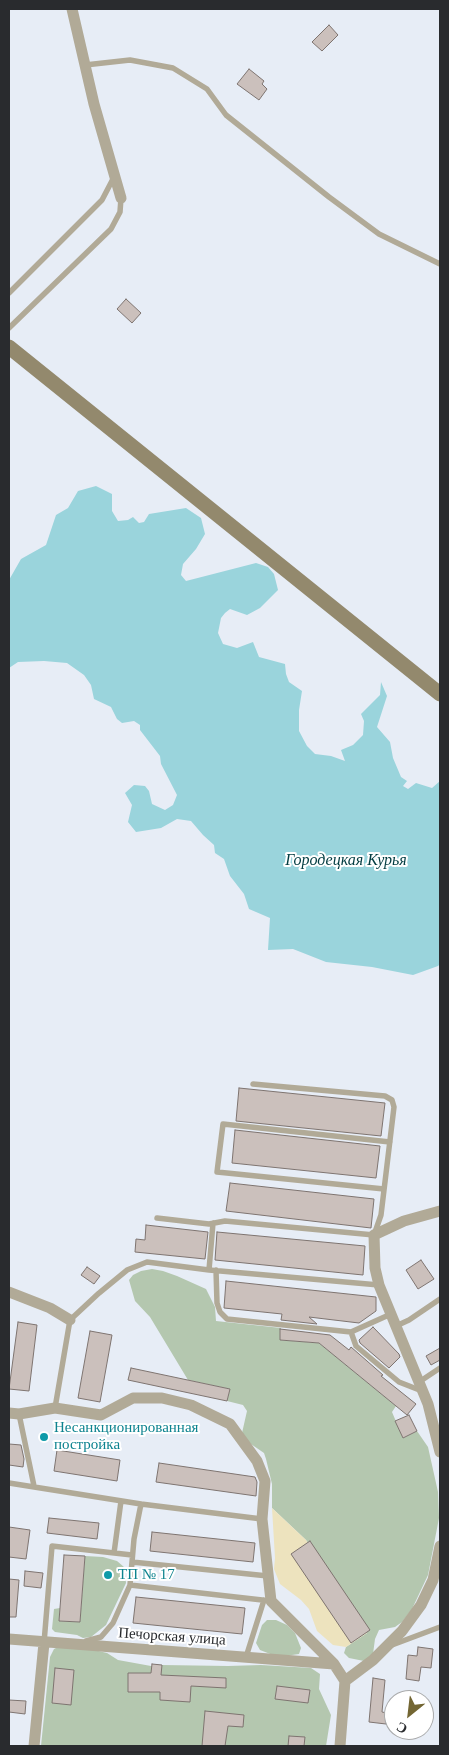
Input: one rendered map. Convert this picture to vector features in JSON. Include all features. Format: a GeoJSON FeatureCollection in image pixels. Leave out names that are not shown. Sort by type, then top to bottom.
{"type":"FeatureCollection","features":[{"type":"Feature","properties":{"kind":"main road"},"geometry":{"type":"LineString","coordinates":[[9,347],[440,694]]}},
{"type":"Feature","properties":{"kind":"street"},"geometry":{"type":"LineString","coordinates":[[72,9],[121,198]]}},
{"type":"Feature","properties":{"kind":"street"},"geometry":{"type":"LineString","coordinates":[[440,1210],[404,1221],[374,1235],[375,1268],[379,1285],[428,1404],[440,1452]]}},
{"type":"Feature","properties":{"kind":"street"},"geometry":{"type":"LineString","coordinates":[[9,1292],[50,1308],[70,1320]]}},
{"type":"Feature","properties":{"kind":"street"},"geometry":{"type":"LineString","coordinates":[[14,1414],[55,1408],[101,1415],[133,1398],[162,1398],[191,1405],[230,1424],[257,1461],[265,1480],[262,1519],[268,1576],[268,1601],[334,1664],[345,1681],[340,1746]]}},
{"type":"Feature","properties":{"kind":"street"},"geometry":{"type":"LineString","coordinates":[[345,1681],[373,1660],[402,1631],[421,1605],[433,1580],[440,1546]]}},
{"type":"Feature","properties":{"kind":"street","name":"Печорская улица"},"geometry":{"type":"LineString","coordinates":[[9,1639],[334,1664]]}},
{"type":"Feature","properties":{"kind":"street"},"geometry":{"type":"LineString","coordinates":[[34,1746],[44,1643]]}},
{"type":"Feature","properties":{"kind":"lane"},"geometry":{"type":"LineString","coordinates":[[85,65],[130,60],[173,68],[207,89],[226,115],[329,198],[379,234],[440,264]]}},
{"type":"Feature","properties":{"kind":"lane"},"geometry":{"type":"LineString","coordinates":[[9,293],[102,200],[114,174]]}},
{"type":"Feature","properties":{"kind":"lane"},"geometry":{"type":"LineString","coordinates":[[9,328],[111,229],[120,212],[121,198]]}},
{"type":"Feature","properties":{"kind":"lane"},"geometry":{"type":"LineString","coordinates":[[157,1218],[209,1224],[225,1221],[374,1235],[381,1215],[394,1107],[392,1100],[385,1096],[253,1084]]}},
{"type":"Feature","properties":{"kind":"lane"},"geometry":{"type":"LineString","coordinates":[[384,1189],[217,1172],[223,1124],[390,1142]]}},
{"type":"Feature","properties":{"kind":"lane"},"geometry":{"type":"LineString","coordinates":[[209,1270],[214,1223]]}},
{"type":"Feature","properties":{"kind":"lane"},"geometry":{"type":"LineString","coordinates":[[55,1408],[70,1320],[98,1293],[127,1270],[147,1262],[209,1270],[379,1285]]}},
{"type":"Feature","properties":{"kind":"lane"},"geometry":{"type":"LineString","coordinates":[[216,1270],[217,1302],[220,1312],[227,1319],[350,1332],[391,1314]]}},
{"type":"Feature","properties":{"kind":"lane"},"geometry":{"type":"LineString","coordinates":[[396,1326],[409,1320],[440,1299]]}},
{"type":"Feature","properties":{"kind":"lane"},"geometry":{"type":"LineString","coordinates":[[350,1332],[356,1346],[399,1382],[421,1387],[440,1368]]}},
{"type":"Feature","properties":{"kind":"lane"},"geometry":{"type":"LineString","coordinates":[[14,1414],[34,1486]]}},
{"type":"Feature","properties":{"kind":"lane"},"geometry":{"type":"LineString","coordinates":[[9,1483],[141,1504],[262,1519]]}},
{"type":"Feature","properties":{"kind":"lane"},"geometry":{"type":"LineString","coordinates":[[114,1553],[121,1501]]}},
{"type":"Feature","properties":{"kind":"lane"},"geometry":{"type":"LineString","coordinates":[[72,1644],[101,1637],[113,1624],[130,1586],[132,1558],[141,1504]]}},
{"type":"Feature","properties":{"kind":"lane"},"geometry":{"type":"LineString","coordinates":[[44,1643],[52,1546],[114,1553],[132,1558],[268,1576]]}},
{"type":"Feature","properties":{"kind":"lane"},"geometry":{"type":"LineString","coordinates":[[130,1586],[268,1601],[246,1657]]}},
{"type":"Feature","properties":{"kind":"lane"},"geometry":{"type":"LineString","coordinates":[[385,1648],[440,1627]]}},
{"type":"Feature","properties":{"kind":"green space"},"geometry":{"type":"Polygon","coordinates":[[[152,1269],[177,1276],[206,1289],[215,1307],[216,1321],[281,1328],[280,1340],[319,1343],[396,1406],[392,1412],[403,1438],[417,1431],[428,1447],[438,1492],[439,1518],[428,1575],[412,1609],[402,1622],[395,1627],[379,1630],[375,1639],[373,1654],[364,1661],[349,1658],[344,1653],[346,1647],[367,1633],[306,1540],[272,1508],[272,1484],[264,1453],[248,1442],[242,1433],[247,1411],[243,1405],[227,1401],[230,1389],[188,1380],[150,1317],[135,1301],[129,1280],[133,1275],[141,1271],[152,1269]]]}},
{"type":"Feature","properties":{"kind":"green space"},"geometry":{"type":"Polygon","coordinates":[[[85,1556],[103,1557],[117,1561],[124,1567],[126,1583],[106,1625],[91,1637],[83,1638],[77,1635],[55,1632],[52,1629],[54,1609],[60,1608],[59,1621],[80,1622],[85,1556]]]}},
{"type":"Feature","properties":{"kind":"green space"},"geometry":{"type":"Polygon","coordinates":[[[267,1620],[276,1620],[287,1625],[295,1633],[301,1648],[299,1654],[278,1657],[260,1650],[256,1643],[262,1625],[267,1620]]]}},
{"type":"Feature","properties":{"kind":"green space"},"geometry":{"type":"Polygon","coordinates":[[[60,1646],[90,1649],[107,1653],[118,1660],[151,1666],[261,1665],[311,1668],[320,1674],[319,1689],[331,1715],[326,1746],[41,1746],[50,1657],[54,1649],[60,1646]]]}},
{"type":"Feature","properties":{"kind":"sand"},"geometry":{"type":"Polygon","coordinates":[[[272,1508],[306,1540],[367,1633],[346,1647],[333,1645],[317,1631],[309,1609],[301,1600],[280,1584],[274,1569],[272,1508]]]}},
{"type":"Feature","properties":{"kind":"water","name":"Городецкая Курья"},"geometry":{"type":"Polygon","coordinates":[[[96,486],[112,494],[112,511],[118,521],[128,520],[133,517],[139,523],[144,522],[149,514],[186,508],[201,518],[205,534],[196,549],[183,564],[181,575],[186,581],[256,563],[268,567],[274,574],[278,590],[260,608],[247,615],[230,609],[221,618],[218,633],[223,644],[237,648],[253,642],[259,657],[285,664],[289,682],[302,691],[299,710],[299,731],[307,746],[315,754],[331,756],[345,761],[341,750],[353,745],[363,735],[364,721],[361,714],[380,695],[381,682],[387,696],[377,727],[390,742],[393,758],[401,777],[407,781],[403,786],[408,789],[416,783],[432,788],[440,781],[440,964],[438,966],[413,975],[372,967],[326,962],[293,949],[268,950],[270,918],[249,909],[244,894],[230,876],[224,859],[215,853],[214,845],[191,821],[177,819],[161,828],[136,832],[128,822],[132,805],[125,793],[134,785],[145,786],[149,791],[152,804],[165,810],[173,805],[177,795],[161,764],[160,756],[140,730],[140,725],[134,721],[122,723],[117,719],[111,707],[94,699],[91,685],[84,675],[67,663],[44,661],[18,662],[9,668],[9,580],[21,559],[46,545],[56,515],[68,508],[78,491],[96,486]]]}},
{"type":"Feature","properties":{"kind":"building"},"geometry":{"type":"Polygon","coordinates":[[[329,25],[338,35],[322,51],[312,42],[329,25]]]}},
{"type":"Feature","properties":{"kind":"building"},"geometry":{"type":"Polygon","coordinates":[[[249,69],[264,81],[262,84],[267,89],[259,100],[237,84],[249,69]]]}},
{"type":"Feature","properties":{"kind":"building"},"geometry":{"type":"Polygon","coordinates":[[[126,299],[141,313],[132,323],[117,309],[126,299]]]}},
{"type":"Feature","properties":{"kind":"building"},"geometry":{"type":"Polygon","coordinates":[[[239,1088],[385,1103],[381,1136],[236,1121],[239,1088]]]}},
{"type":"Feature","properties":{"kind":"building"},"geometry":{"type":"Polygon","coordinates":[[[235,1130],[380,1146],[376,1178],[232,1163],[235,1130]]]}},
{"type":"Feature","properties":{"kind":"building"},"geometry":{"type":"Polygon","coordinates":[[[230,1183],[374,1199],[371,1228],[226,1211],[230,1183]]]}},
{"type":"Feature","properties":{"kind":"building"},"geometry":{"type":"Polygon","coordinates":[[[146,1225],[208,1232],[205,1259],[135,1252],[136,1239],[145,1240],[146,1225]]]}},
{"type":"Feature","properties":{"kind":"building"},"geometry":{"type":"Polygon","coordinates":[[[217,1232],[365,1246],[363,1275],[215,1260],[217,1232]]]}},
{"type":"Feature","properties":{"kind":"building"},"geometry":{"type":"Polygon","coordinates":[[[421,1260],[434,1279],[418,1289],[406,1270],[421,1260]]]}},
{"type":"Feature","properties":{"kind":"building"},"geometry":{"type":"Polygon","coordinates":[[[87,1267],[100,1276],[94,1284],[81,1275],[87,1267]]]}},
{"type":"Feature","properties":{"kind":"building"},"geometry":{"type":"Polygon","coordinates":[[[226,1281],[376,1297],[376,1311],[359,1323],[309,1317],[317,1324],[281,1320],[282,1314],[224,1308],[226,1281]]]}},
{"type":"Feature","properties":{"kind":"building"},"geometry":{"type":"Polygon","coordinates":[[[18,1322],[37,1325],[29,1391],[9,1389],[18,1322]]]}},
{"type":"Feature","properties":{"kind":"building"},"geometry":{"type":"Polygon","coordinates":[[[373,1327],[399,1354],[400,1357],[389,1368],[360,1343],[359,1340],[373,1327]]]}},
{"type":"Feature","properties":{"kind":"building"},"geometry":{"type":"Polygon","coordinates":[[[280,1329],[330,1335],[349,1350],[351,1347],[383,1375],[381,1376],[416,1404],[407,1415],[319,1343],[280,1340],[280,1329]]]}},
{"type":"Feature","properties":{"kind":"building"},"geometry":{"type":"Polygon","coordinates":[[[90,1331],[112,1335],[100,1402],[78,1398],[90,1331]]]}},
{"type":"Feature","properties":{"kind":"building"},"geometry":{"type":"Polygon","coordinates":[[[440,1348],[440,1360],[431,1365],[426,1356],[440,1348]]]}},
{"type":"Feature","properties":{"kind":"building"},"geometry":{"type":"Polygon","coordinates":[[[131,1368],[230,1389],[227,1401],[128,1380],[131,1368]]]}},
{"type":"Feature","properties":{"kind":"building"},"geometry":{"type":"Polygon","coordinates":[[[409,1415],[417,1431],[403,1438],[395,1421],[409,1415]]]}},
{"type":"Feature","properties":{"kind":"building"},"geometry":{"type":"Polygon","coordinates":[[[9,1444],[21,1445],[24,1459],[23,1467],[9,1465],[9,1444]]]}},
{"type":"Feature","properties":{"kind":"building"},"geometry":{"type":"Polygon","coordinates":[[[57,1450],[120,1460],[117,1481],[54,1471],[57,1450]]]}},
{"type":"Feature","properties":{"kind":"building"},"geometry":{"type":"Polygon","coordinates":[[[159,1463],[255,1477],[257,1482],[256,1496],[156,1482],[159,1463]]]}},
{"type":"Feature","properties":{"kind":"building"},"geometry":{"type":"Polygon","coordinates":[[[49,1518],[99,1523],[97,1539],[47,1533],[49,1518]]]}},
{"type":"Feature","properties":{"kind":"building"},"geometry":{"type":"Polygon","coordinates":[[[9,1527],[30,1530],[26,1559],[9,1557],[9,1527]]]}},
{"type":"Feature","properties":{"kind":"building"},"geometry":{"type":"Polygon","coordinates":[[[152,1532],[255,1543],[253,1562],[150,1551],[152,1532]]]}},
{"type":"Feature","properties":{"kind":"building"},"geometry":{"type":"Polygon","coordinates":[[[310,1541],[370,1630],[351,1643],[291,1554],[310,1541]]]}},
{"type":"Feature","properties":{"kind":"building"},"geometry":{"type":"Polygon","coordinates":[[[64,1555],[85,1556],[80,1622],[59,1621],[64,1555]]]}},
{"type":"Feature","properties":{"kind":"building"},"geometry":{"type":"Polygon","coordinates":[[[25,1571],[43,1573],[41,1588],[24,1586],[25,1571]]]}},
{"type":"Feature","properties":{"kind":"building"},"geometry":{"type":"Polygon","coordinates":[[[9,1579],[19,1580],[16,1617],[9,1617],[9,1579]]]}},
{"type":"Feature","properties":{"kind":"building"},"geometry":{"type":"Polygon","coordinates":[[[136,1597],[245,1608],[242,1634],[133,1623],[136,1597]]]}},
{"type":"Feature","properties":{"kind":"building"},"geometry":{"type":"Polygon","coordinates":[[[418,1647],[433,1649],[431,1668],[421,1667],[419,1681],[406,1679],[408,1655],[417,1656],[418,1647]]]}},
{"type":"Feature","properties":{"kind":"building"},"geometry":{"type":"Polygon","coordinates":[[[152,1664],[162,1665],[161,1675],[226,1678],[226,1688],[191,1686],[190,1702],[160,1700],[160,1692],[128,1692],[128,1673],[151,1673],[152,1664]]]}},
{"type":"Feature","properties":{"kind":"building"},"geometry":{"type":"Polygon","coordinates":[[[55,1668],[74,1670],[71,1705],[52,1703],[55,1668]]]}},
{"type":"Feature","properties":{"kind":"building"},"geometry":{"type":"Polygon","coordinates":[[[373,1678],[385,1680],[382,1712],[384,1712],[384,1724],[369,1722],[373,1678]]]}},
{"type":"Feature","properties":{"kind":"building"},"geometry":{"type":"Polygon","coordinates":[[[277,1686],[310,1690],[308,1703],[275,1699],[277,1686]]]}},
{"type":"Feature","properties":{"kind":"building"},"geometry":{"type":"Polygon","coordinates":[[[9,1700],[26,1701],[25,1714],[9,1712],[9,1700]]]}},
{"type":"Feature","properties":{"kind":"building"},"geometry":{"type":"Polygon","coordinates":[[[205,1711],[244,1715],[243,1727],[228,1726],[225,1746],[202,1746],[205,1711]]]}},
{"type":"Feature","properties":{"kind":"building"},"geometry":{"type":"Polygon","coordinates":[[[289,1736],[305,1737],[304,1746],[288,1746],[289,1736]]]}},
{"type":"Feature","properties":{"kind":"place","name":"Несанкционированная постройка"},"geometry":{"type":"Point","coordinates":[44,1437]}},
{"type":"Feature","properties":{"kind":"place","name":"ТП № 17"},"geometry":{"type":"Point","coordinates":[108,1575]}}]}
